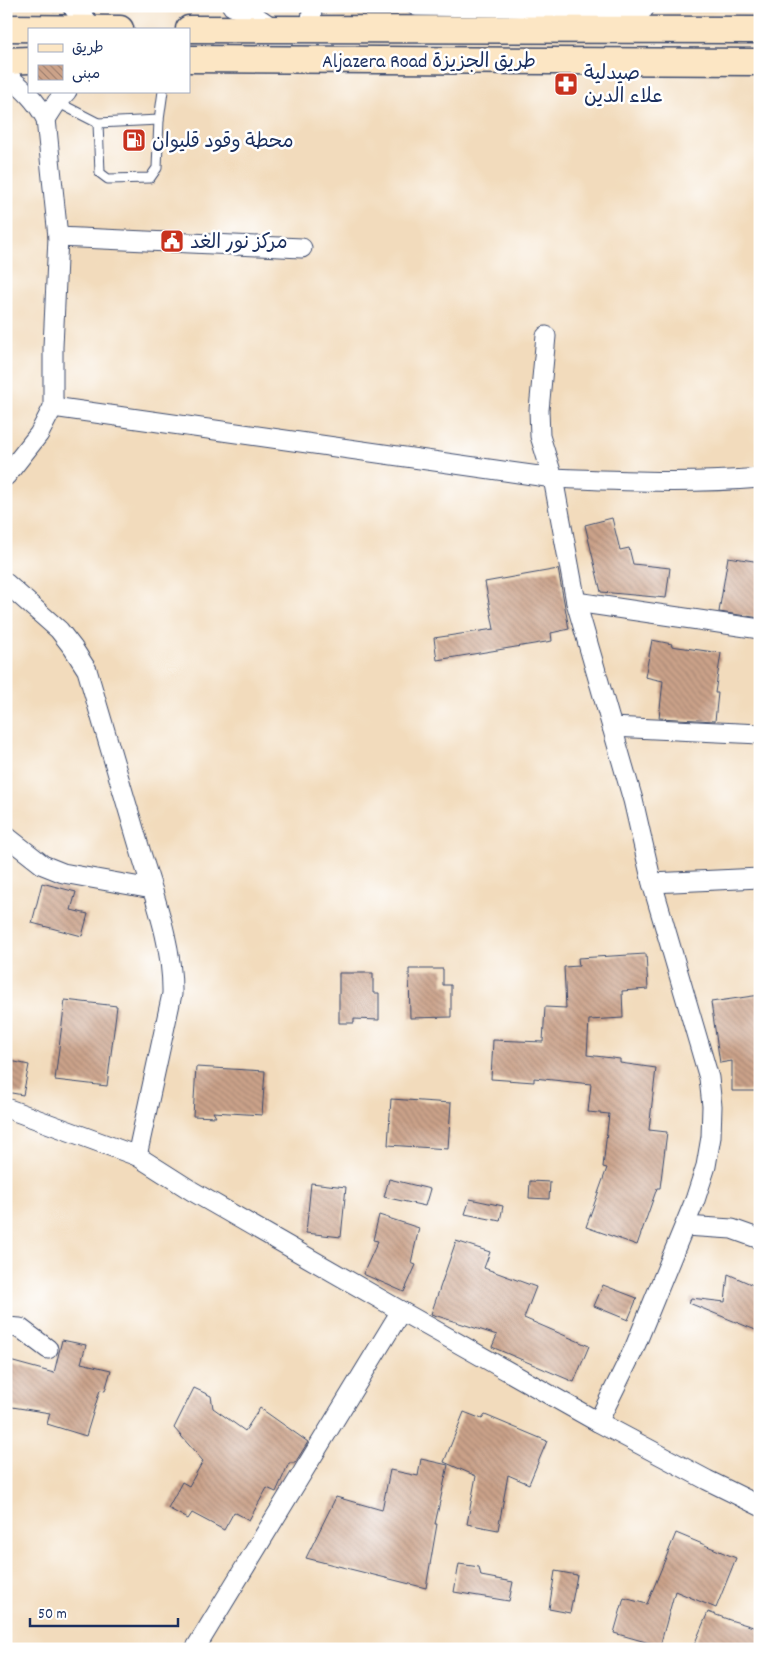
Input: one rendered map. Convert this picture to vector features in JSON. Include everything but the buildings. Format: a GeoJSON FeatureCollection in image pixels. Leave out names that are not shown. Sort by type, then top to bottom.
{"type":"FeatureCollection","features":[{"type":"Feature","properties":{"kind":"main road","name":"Aljazera Road طريق الجزيزة"},"geometry":{"type":"LineString","coordinates":[[190,29],[276,30],[312,18],[429,14],[643,15],[760,30]]}},
{"type":"Feature","properties":{"kind":"main road"},"geometry":{"type":"LineString","coordinates":[[6,28],[28,28]]}},
{"type":"Feature","properties":{"kind":"main road"},"geometry":{"type":"LineString","coordinates":[[6,61],[28,60]]}},
{"type":"Feature","properties":{"kind":"main road","name":"Aljazera Road طريق الجزيزة"},"geometry":{"type":"LineString","coordinates":[[190,60],[760,62]]}},
{"type":"Feature","properties":{"kind":"street"},"geometry":{"type":"LineString","coordinates":[[74,6],[90,28]]}},
{"type":"Feature","properties":{"kind":"street"},"geometry":{"type":"LineString","coordinates":[[232,6],[250,13],[276,30]]}},
{"type":"Feature","properties":{"kind":"street"},"geometry":{"type":"LineString","coordinates":[[416,6],[429,14]]}},
{"type":"Feature","properties":{"kind":"street"},"geometry":{"type":"LineString","coordinates":[[6,75],[27,91],[40,107],[46,119],[58,237],[53,347],[53,407],[39,434],[6,476]]}},
{"type":"Feature","properties":{"kind":"street"},"geometry":{"type":"LineString","coordinates":[[6,96],[27,91]]}},
{"type":"Feature","properties":{"kind":"street"},"geometry":{"type":"LineString","coordinates":[[46,119],[62,97]]}},
{"type":"Feature","properties":{"kind":"street"},"geometry":{"type":"LineString","coordinates":[[58,237],[302,248]]}},
{"type":"Feature","properties":{"kind":"street"},"geometry":{"type":"LineString","coordinates":[[546,336],[539,410],[540,436],[553,478],[576,602],[633,800],[652,883],[710,1078],[712,1106],[711,1137],[706,1166],[685,1226],[634,1349],[598,1422]]}},
{"type":"Feature","properties":{"kind":"street"},"geometry":{"type":"LineString","coordinates":[[53,407],[553,478],[626,481],[717,481],[760,478]]}},
{"type":"Feature","properties":{"kind":"street"},"geometry":{"type":"LineString","coordinates":[[6,583],[59,630],[87,670],[170,955],[173,972],[172,994],[137,1156]]}},
{"type":"Feature","properties":{"kind":"street"},"geometry":{"type":"LineString","coordinates":[[576,602],[760,629]]}},
{"type":"Feature","properties":{"kind":"street"},"geometry":{"type":"LineString","coordinates":[[612,727],[760,734]]}},
{"type":"Feature","properties":{"kind":"street"},"geometry":{"type":"LineString","coordinates":[[6,836],[44,865],[63,873],[152,889]]}},
{"type":"Feature","properties":{"kind":"street"},"geometry":{"type":"LineString","coordinates":[[652,883],[760,878]]}},
{"type":"Feature","properties":{"kind":"street"},"geometry":{"type":"LineString","coordinates":[[6,1108],[137,1156],[192,1191],[400,1312],[598,1422],[760,1506]]}},
{"type":"Feature","properties":{"kind":"street"},"geometry":{"type":"LineString","coordinates":[[685,1226],[732,1229],[760,1239]]}},
{"type":"Feature","properties":{"kind":"street"},"geometry":{"type":"LineString","coordinates":[[195,1649],[400,1312]]}},
{"type":"Feature","properties":{"kind":"street"},"geometry":{"type":"LineString","coordinates":[[6,1327],[20,1328],[48,1349]]}},
{"type":"Feature","properties":{"kind":"lane"},"geometry":{"type":"LineString","coordinates":[[98,123],[100,173],[108,179],[150,178],[158,168],[159,120],[163,92]]}},
{"type":"Feature","properties":{"kind":"lane"},"geometry":{"type":"LineString","coordinates":[[62,97],[98,123],[159,120]]}},
{"type":"Feature","properties":{"kind":"place","name":"صيدلية علاء الدين"},"geometry":{"type":"Point","coordinates":[566,84]}},
{"type":"Feature","properties":{"kind":"place","name":"محطة وقود قليوان"},"geometry":{"type":"Point","coordinates":[134,140]}},
{"type":"Feature","properties":{"kind":"place","name":"مركز نور الغد"},"geometry":{"type":"Point","coordinates":[172,241]}}]}
